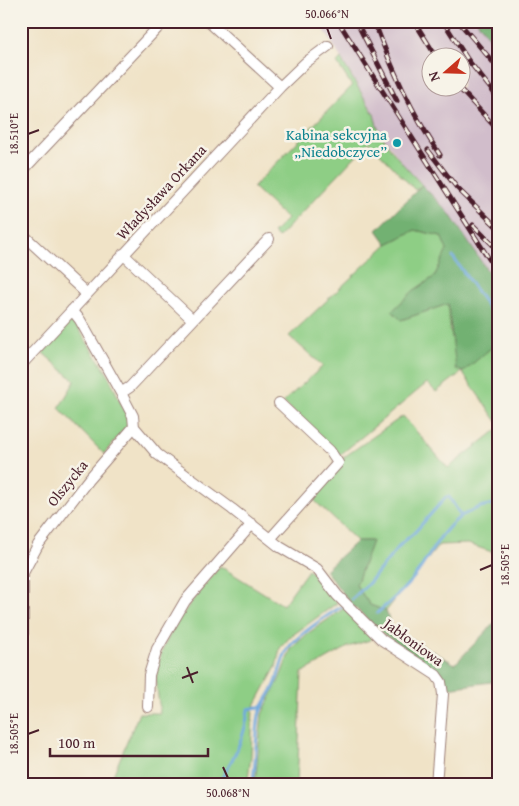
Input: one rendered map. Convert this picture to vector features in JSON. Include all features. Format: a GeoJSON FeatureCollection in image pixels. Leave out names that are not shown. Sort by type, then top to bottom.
{"type":"FeatureCollection","features":[{"type":"Feature","properties":{"kind":"street"},"geometry":{"type":"LineString","coordinates":[[21,172],[164,21]]}},
{"type":"Feature","properties":{"kind":"street"},"geometry":{"type":"LineString","coordinates":[[208,21],[280,87]]}},
{"type":"Feature","properties":{"kind":"street","name":"Władysława Orkana"},"geometry":{"type":"LineString","coordinates":[[21,365],[280,87],[305,63],[328,46]]}},
{"type":"Feature","properties":{"kind":"street"},"geometry":{"type":"LineString","coordinates":[[21,233],[87,294]]}},
{"type":"Feature","properties":{"kind":"street"},"geometry":{"type":"LineString","coordinates":[[121,393],[130,387],[269,239]]}},
{"type":"Feature","properties":{"kind":"street"},"geometry":{"type":"LineString","coordinates":[[123,254],[193,320]]}},
{"type":"Feature","properties":{"kind":"street"},"geometry":{"type":"LineString","coordinates":[[72,310],[80,320],[121,393],[133,416],[134,426]]}},
{"type":"Feature","properties":{"kind":"street"},"geometry":{"type":"LineString","coordinates":[[270,539],[338,463],[330,451],[279,403]]}},
{"type":"Feature","properties":{"kind":"street","name":"Jabłoniowa"},"geometry":{"type":"LineString","coordinates":[[134,426],[157,454],[252,524],[280,548],[317,569],[337,595],[382,640],[436,675],[442,682],[443,694],[436,785]]}},
{"type":"Feature","properties":{"kind":"street","name":"Olszycka"},"geometry":{"type":"LineString","coordinates":[[21,651],[23,636],[23,573],[43,538],[88,480],[134,426]]}},
{"type":"Feature","properties":{"kind":"street"},"geometry":{"type":"LineString","coordinates":[[148,706],[149,675],[157,649],[185,601],[252,524]]}},
{"type":"Feature","properties":{"kind":"shaded area"},"geometry":{"type":"Polygon","coordinates":[[[319,21],[477,21],[498,49],[498,287],[449,213],[405,167],[375,121],[374,114],[319,21]]]}},
{"type":"Feature","properties":{"kind":"green space"},"geometry":{"type":"Polygon","coordinates":[[[477,21],[498,21],[498,49],[477,21]]]}},
{"type":"Feature","properties":{"kind":"green space"},"geometry":{"type":"Polygon","coordinates":[[[341,59],[374,114],[381,134],[400,161],[422,185],[415,190],[369,142],[278,238],[273,233],[287,219],[253,187],[352,86],[337,63],[341,59]]]}},
{"type":"Feature","properties":{"kind":"green space"},"geometry":{"type":"Polygon","coordinates":[[[422,185],[449,213],[498,287],[498,342],[463,372],[456,369],[448,304],[401,320],[392,311],[413,291],[434,277],[447,250],[441,236],[415,230],[387,244],[377,230],[422,185]]]}},
{"type":"Feature","properties":{"kind":"green space"},"geometry":{"type":"Polygon","coordinates":[[[415,230],[441,236],[448,250],[434,277],[413,291],[401,320],[448,304],[450,330],[462,372],[436,392],[427,383],[340,455],[283,402],[323,366],[289,336],[387,244],[415,230]]]}},
{"type":"Feature","properties":{"kind":"green space"},"geometry":{"type":"Polygon","coordinates":[[[72,319],[107,373],[130,422],[104,454],[59,408],[75,381],[43,353],[72,319]]]}},
{"type":"Feature","properties":{"kind":"green space"},"geometry":{"type":"Polygon","coordinates":[[[498,342],[498,423],[462,372],[498,342]]]}},
{"type":"Feature","properties":{"kind":"green space"},"geometry":{"type":"Polygon","coordinates":[[[403,416],[448,468],[498,429],[498,554],[468,544],[439,545],[386,611],[370,605],[356,585],[372,541],[357,541],[313,499],[344,457],[403,416]]]}},
{"type":"Feature","properties":{"kind":"green space"},"geometry":{"type":"Polygon","coordinates":[[[357,541],[372,541],[356,585],[370,605],[386,611],[392,628],[455,664],[498,619],[498,681],[448,688],[444,677],[382,633],[351,604],[325,570],[357,541]]]}},
{"type":"Feature","properties":{"kind":"green space"},"geometry":{"type":"Polygon","coordinates":[[[220,566],[283,605],[308,570],[320,578],[337,603],[290,637],[280,648],[276,667],[253,709],[251,756],[247,785],[109,785],[139,713],[160,713],[157,671],[165,643],[191,602],[220,566]]]}},
{"type":"Feature","properties":{"kind":"green space"},"geometry":{"type":"Polygon","coordinates":[[[346,607],[373,636],[370,640],[348,647],[302,673],[297,785],[255,785],[262,714],[279,680],[291,649],[307,634],[346,607]]]}},
{"type":"Feature","properties":{"kind":"waterway"},"geometry":{"type":"LineString","coordinates":[[453,257],[498,322]]}},
{"type":"Feature","properties":{"kind":"waterway"},"geometry":{"type":"LineString","coordinates":[[352,599],[368,584],[402,543],[414,533],[446,497],[449,497],[461,516],[480,507],[498,503]]}},
{"type":"Feature","properties":{"kind":"waterway"},"geometry":{"type":"LineString","coordinates":[[377,613],[409,583],[447,529],[461,516]]}},
{"type":"Feature","properties":{"kind":"waterway"},"geometry":{"type":"LineString","coordinates":[[252,785],[259,715],[275,685],[286,652],[303,634],[343,606]]}},
{"type":"Feature","properties":{"kind":"waterway"},"geometry":{"type":"LineString","coordinates":[[218,785],[241,739],[248,709],[264,706]]}},
{"type":"Feature","properties":{"kind":"railway"},"geometry":{"type":"LineString","coordinates":[[338,21],[498,273]]}},
{"type":"Feature","properties":{"kind":"railway"},"geometry":{"type":"LineString","coordinates":[[356,21],[397,101]]}},
{"type":"Feature","properties":{"kind":"railway"},"geometry":{"type":"LineString","coordinates":[[374,21],[403,90],[420,123],[440,155]]}},
{"type":"Feature","properties":{"kind":"railway"},"geometry":{"type":"LineString","coordinates":[[414,21],[431,48]]}},
{"type":"Feature","properties":{"kind":"railway"},"geometry":{"type":"LineString","coordinates":[[443,21],[468,60],[498,98]]}},
{"type":"Feature","properties":{"kind":"railway"},"geometry":{"type":"LineString","coordinates":[[458,21],[498,68]]}},
{"type":"Feature","properties":{"kind":"railway"},"geometry":{"type":"LineString","coordinates":[[468,98],[498,130]]}},
{"type":"Feature","properties":{"kind":"railway"},"geometry":{"type":"LineString","coordinates":[[428,150],[457,188],[498,228]]}},
{"type":"Feature","properties":{"kind":"railway"},"geometry":{"type":"LineString","coordinates":[[473,225],[498,250]]}},
{"type":"Feature","properties":{"kind":"place","name":"Kabina sekcyjna „Niedobczyce”"},"geometry":{"type":"Point","coordinates":[397,143]}}]}
